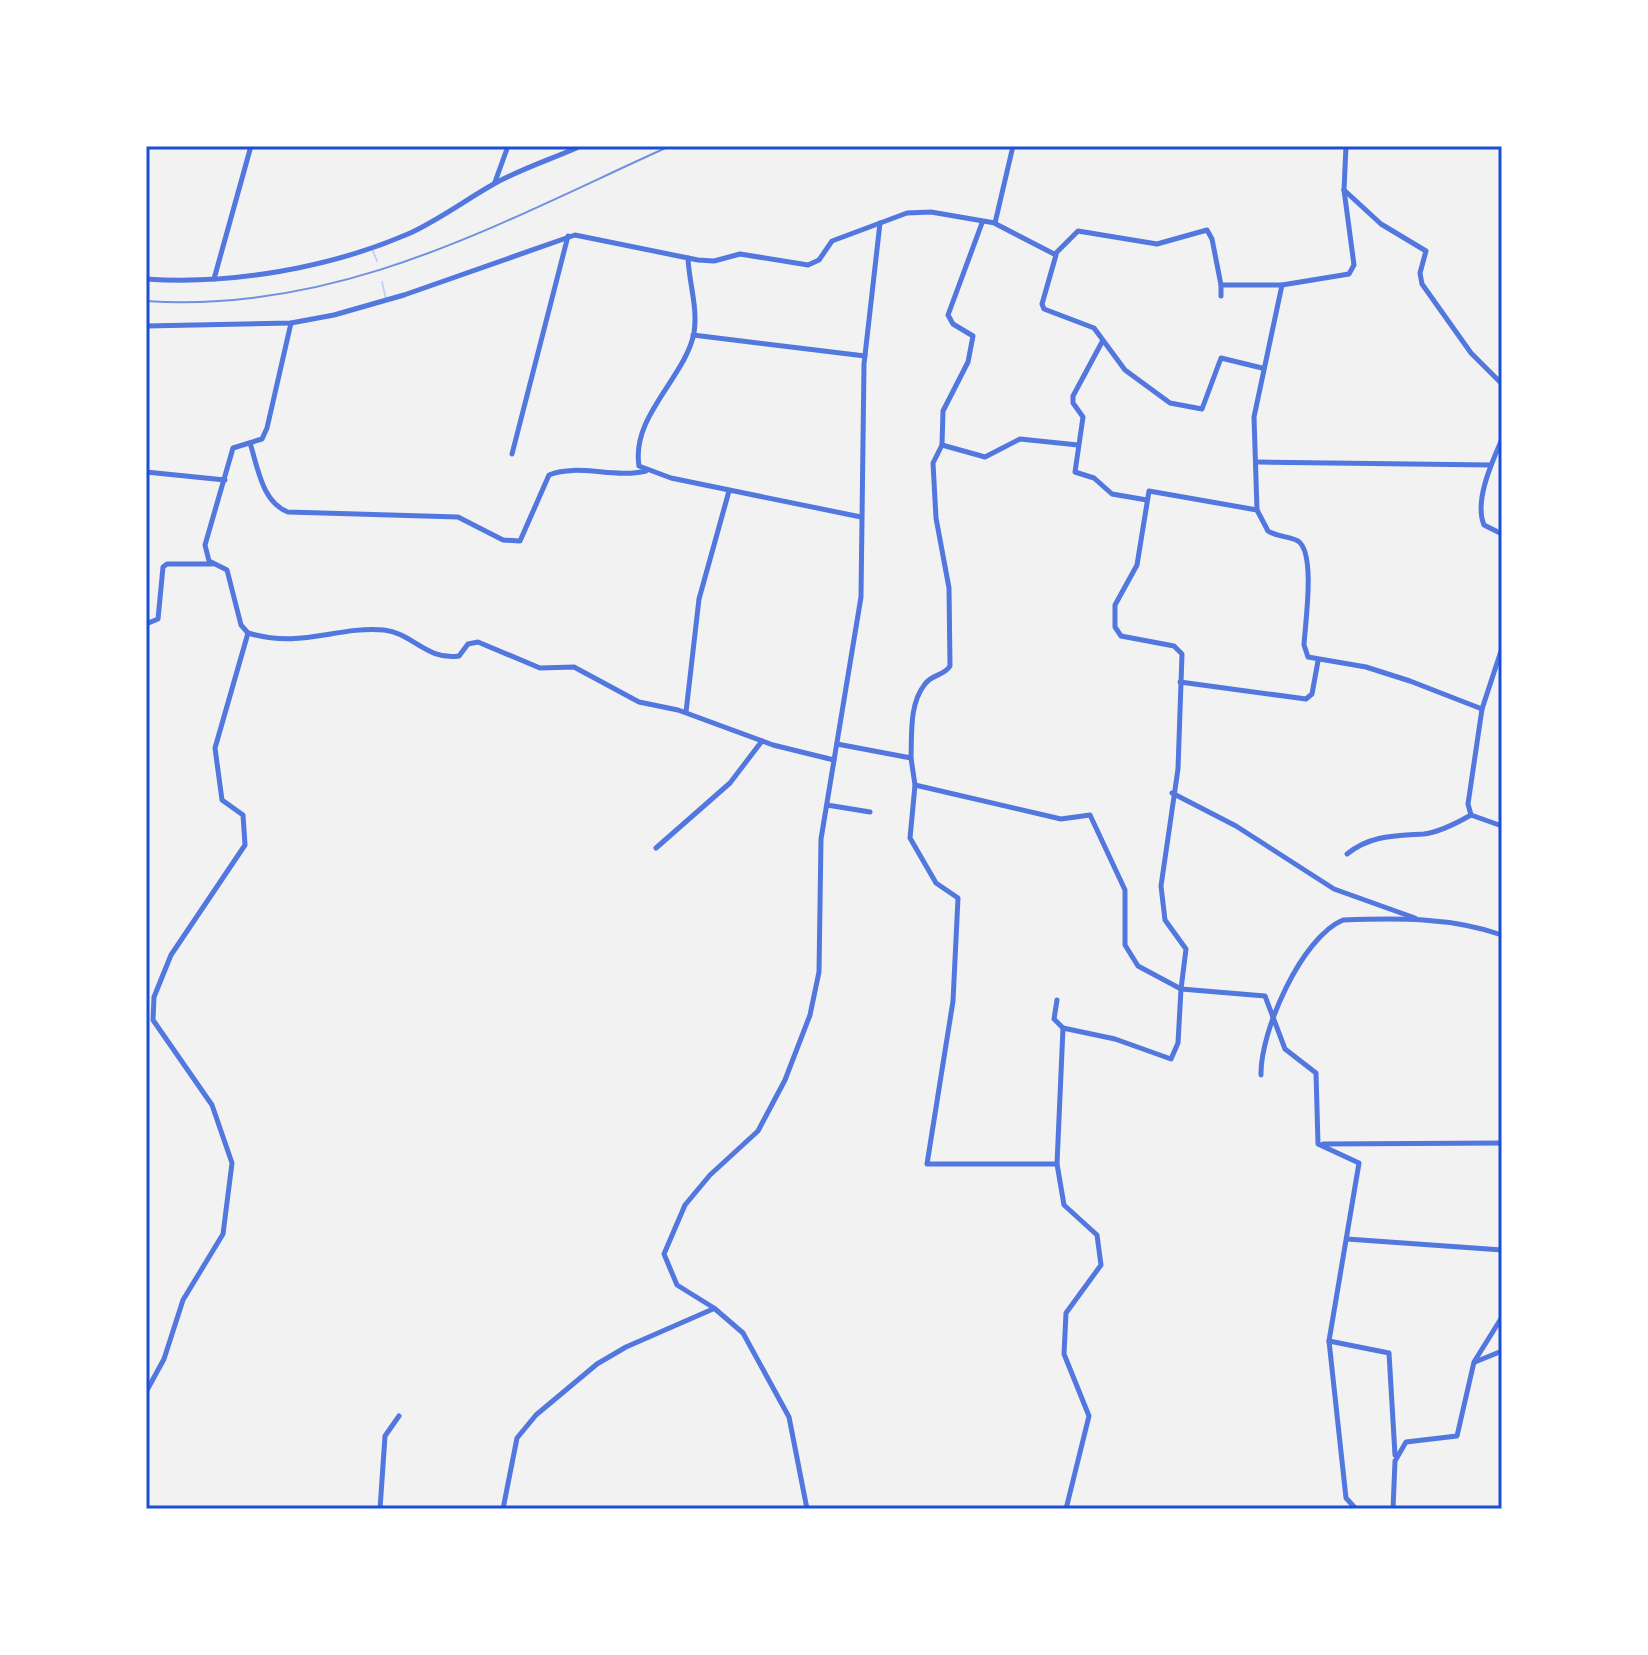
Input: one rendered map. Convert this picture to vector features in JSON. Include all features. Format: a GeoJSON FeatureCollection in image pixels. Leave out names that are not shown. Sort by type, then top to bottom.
{"type":"FeatureCollection","features":[{"type":"Feature","properties":{"kind":"street"},"geometry":{"type":"LineString","coordinates":[[214,279],[251,146]]}},
{"type":"Feature","properties":{"kind":"street"},"geometry":{"type":"LineString","coordinates":[[495,183],[508,146]]}},
{"type":"Feature","properties":{"kind":"street"},"geometry":{"type":"LineString","coordinates":[[146,279],[214,279],[299,266],[372,246],[432,222],[495,183],[581,146]]}},
{"type":"Feature","properties":{"kind":"street"},"geometry":{"type":"LineString","coordinates":[[995,223],[1013,146]]}},
{"type":"Feature","properties":{"kind":"street"},"geometry":{"type":"LineString","coordinates":[[1221,285],[1282,285],[1342,276],[1352,271],[1344,190],[1346,146]]}},
{"type":"Feature","properties":{"kind":"street"},"geometry":{"type":"LineString","coordinates":[[1344,190],[1381,224],[1426,251],[1420,273],[1422,284],[1471,353],[1502,384]]}},
{"type":"Feature","properties":{"kind":"street"},"geometry":{"type":"LineString","coordinates":[[146,326],[291,323],[404,295],[568,236],[611,240],[688,258],[714,261],[740,254],[808,265],[819,260],[832,241],[907,213],[931,212],[995,223],[1055,254],[1057,260],[1042,307],[1090,325],[1101,335],[1102,342],[1125,370],[1170,403],[1202,409],[1221,358],[1262,368]]}},
{"type":"Feature","properties":{"kind":"street"},"geometry":{"type":"LineString","coordinates":[[807,1509],[789,1417],[743,1333],[714,1308],[677,1285],[664,1254],[685,1205],[710,1175],[758,1131],[785,1080],[810,1015],[819,972],[821,839],[861,597],[865,356],[880,223]]}},
{"type":"Feature","properties":{"kind":"street"},"geometry":{"type":"LineString","coordinates":[[982,223],[949,311],[953,324],[974,339],[968,362],[943,411],[942,445],[932,476],[949,588],[950,666],[927,681],[919,693],[913,715],[911,758],[915,785],[910,838],[936,883],[958,898],[953,1001],[927,1164],[1057,1164]]}},
{"type":"Feature","properties":{"kind":"street"},"geometry":{"type":"LineString","coordinates":[[1055,254],[1069,237],[1082,231],[1157,244],[1207,230],[1212,239],[1221,296]]}},
{"type":"Feature","properties":{"kind":"street"},"geometry":{"type":"LineString","coordinates":[[512,454],[568,236]]}},
{"type":"Feature","properties":{"kind":"street"},"geometry":{"type":"LineString","coordinates":[[646,471],[638,459],[644,431],[693,335],[695,299],[689,279],[688,258]]}},
{"type":"Feature","properties":{"kind":"street"},"geometry":{"type":"LineString","coordinates":[[1282,285],[1254,417],[1258,462],[1257,510],[1268,531],[1299,542],[1306,552],[1309,566],[1304,645],[1308,657],[1366,667],[1482,709]]}},
{"type":"Feature","properties":{"kind":"street"},"geometry":{"type":"LineString","coordinates":[[213,564],[205,545],[233,448],[262,439],[291,323]]}},
{"type":"Feature","properties":{"kind":"street"},"geometry":{"type":"LineString","coordinates":[[693,335],[865,356]]}},
{"type":"Feature","properties":{"kind":"street"},"geometry":{"type":"LineString","coordinates":[[1102,342],[1073,396],[1073,403],[1083,417],[1075,474],[1094,478],[1112,494],[1147,500]]}},
{"type":"Feature","properties":{"kind":"street"},"geometry":{"type":"LineString","coordinates":[[942,445],[985,457],[1020,439],[1078,445]]}},
{"type":"Feature","properties":{"kind":"street"},"geometry":{"type":"LineString","coordinates":[[1502,439],[1491,465],[1480,514],[1484,525],[1502,534]]}},
{"type":"Feature","properties":{"kind":"street"},"geometry":{"type":"LineString","coordinates":[[250,443],[266,493],[276,508],[288,512],[448,516],[511,540],[520,541],[524,536],[549,475],[560,470],[626,476],[646,471],[861,517]]}},
{"type":"Feature","properties":{"kind":"street"},"geometry":{"type":"LineString","coordinates":[[1258,462],[1491,465]]}},
{"type":"Feature","properties":{"kind":"street"},"geometry":{"type":"LineString","coordinates":[[146,472],[225,480]]}},
{"type":"Feature","properties":{"kind":"street"},"geometry":{"type":"LineString","coordinates":[[1057,1000],[1054,1019],[1063,1028],[1115,1039],[1171,1059],[1178,1043],[1186,949],[1165,920],[1161,886],[1179,760],[1182,654],[1179,649],[1128,638],[1115,627],[1118,595],[1137,565],[1147,500],[1153,489],[1257,510]]}},
{"type":"Feature","properties":{"kind":"street"},"geometry":{"type":"LineString","coordinates":[[686,712],[699,599],[729,491]]}},
{"type":"Feature","properties":{"kind":"street"},"geometry":{"type":"LineString","coordinates":[[146,624],[158,619],[163,567],[167,564],[213,564],[227,570],[241,625],[248,633],[303,640],[356,631],[387,630],[423,651],[447,657],[459,656],[468,644],[478,642],[540,668],[574,667],[639,702],[686,712],[762,741],[834,760]]}},
{"type":"Feature","properties":{"kind":"street"},"geometry":{"type":"LineString","coordinates":[[146,1392],[164,1359],[183,1300],[223,1234],[232,1163],[212,1105],[153,1020],[154,997],[171,955],[245,845],[243,815],[222,800],[215,748],[248,633]]}},
{"type":"Feature","properties":{"kind":"street"},"geometry":{"type":"LineString","coordinates":[[1471,815],[1468,804],[1482,709],[1502,648]]}},
{"type":"Feature","properties":{"kind":"street"},"geometry":{"type":"LineString","coordinates":[[1180,682],[1306,699],[1312,694],[1318,661]]}},
{"type":"Feature","properties":{"kind":"street"},"geometry":{"type":"LineString","coordinates":[[656,848],[730,783],[762,741]]}},
{"type":"Feature","properties":{"kind":"street"},"geometry":{"type":"LineString","coordinates":[[837,744],[911,758]]}},
{"type":"Feature","properties":{"kind":"street"},"geometry":{"type":"LineString","coordinates":[[915,785],[1061,819],[1090,815],[1125,890],[1125,945],[1138,966],[1181,989],[1265,996],[1285,1049],[1316,1073],[1318,1144]]}},
{"type":"Feature","properties":{"kind":"street"},"geometry":{"type":"LineString","coordinates":[[1172,793],[1236,826],[1334,889],[1419,919]]}},
{"type":"Feature","properties":{"kind":"street"},"geometry":{"type":"LineString","coordinates":[[827,805],[870,812]]}},
{"type":"Feature","properties":{"kind":"street"},"geometry":{"type":"LineString","coordinates":[[1347,854],[1359,844],[1378,837],[1427,834],[1471,815],[1502,826]]}},
{"type":"Feature","properties":{"kind":"street"},"geometry":{"type":"LineString","coordinates":[[1261,1075],[1263,1043],[1273,1018],[1294,975],[1328,927],[1343,920],[1419,919],[1471,925],[1502,936],[1502,923]]}},
{"type":"Feature","properties":{"kind":"street"},"geometry":{"type":"LineString","coordinates":[[1063,1028],[1057,1164],[1064,1205],[1097,1235],[1101,1265],[1066,1313],[1064,1354],[1089,1416],[1066,1509]]}},
{"type":"Feature","properties":{"kind":"street"},"geometry":{"type":"LineString","coordinates":[[1502,1102],[1502,1129]]}},
{"type":"Feature","properties":{"kind":"street"},"geometry":{"type":"LineString","coordinates":[[1318,1144],[1502,1143]]}},
{"type":"Feature","properties":{"kind":"street"},"geometry":{"type":"LineString","coordinates":[[1318,1144],[1359,1163],[1329,1341],[1346,1498],[1356,1509]]}},
{"type":"Feature","properties":{"kind":"street"},"geometry":{"type":"LineString","coordinates":[[1347,1239],[1502,1250]]}},
{"type":"Feature","properties":{"kind":"street"},"geometry":{"type":"LineString","coordinates":[[503,1509],[517,1438],[536,1415],[597,1364],[626,1347],[714,1308]]}},
{"type":"Feature","properties":{"kind":"street"},"geometry":{"type":"LineString","coordinates":[[1395,1461],[1406,1442],[1457,1436],[1474,1362],[1502,1317]]}},
{"type":"Feature","properties":{"kind":"street"},"geometry":{"type":"LineString","coordinates":[[1329,1341],[1389,1353],[1395,1461],[1393,1509]]}},
{"type":"Feature","properties":{"kind":"street"},"geometry":{"type":"LineString","coordinates":[[1474,1362],[1502,1351]]}},
{"type":"Feature","properties":{"kind":"street"},"geometry":{"type":"LineString","coordinates":[[380,1509],[385,1436],[399,1416]]}},
{"type":"Feature","properties":{"kind":"waterway"},"geometry":{"type":"LineString","coordinates":[[373,251],[377,261]]}},
{"type":"Feature","properties":{"kind":"waterway"},"geometry":{"type":"LineString","coordinates":[[382,282],[386,299]]}},
{"type":"Feature","properties":{"kind":"railway"},"geometry":{"type":"LineString","coordinates":[[146,301],[217,301],[286,293],[352,278],[480,232],[670,146]]}}]}
